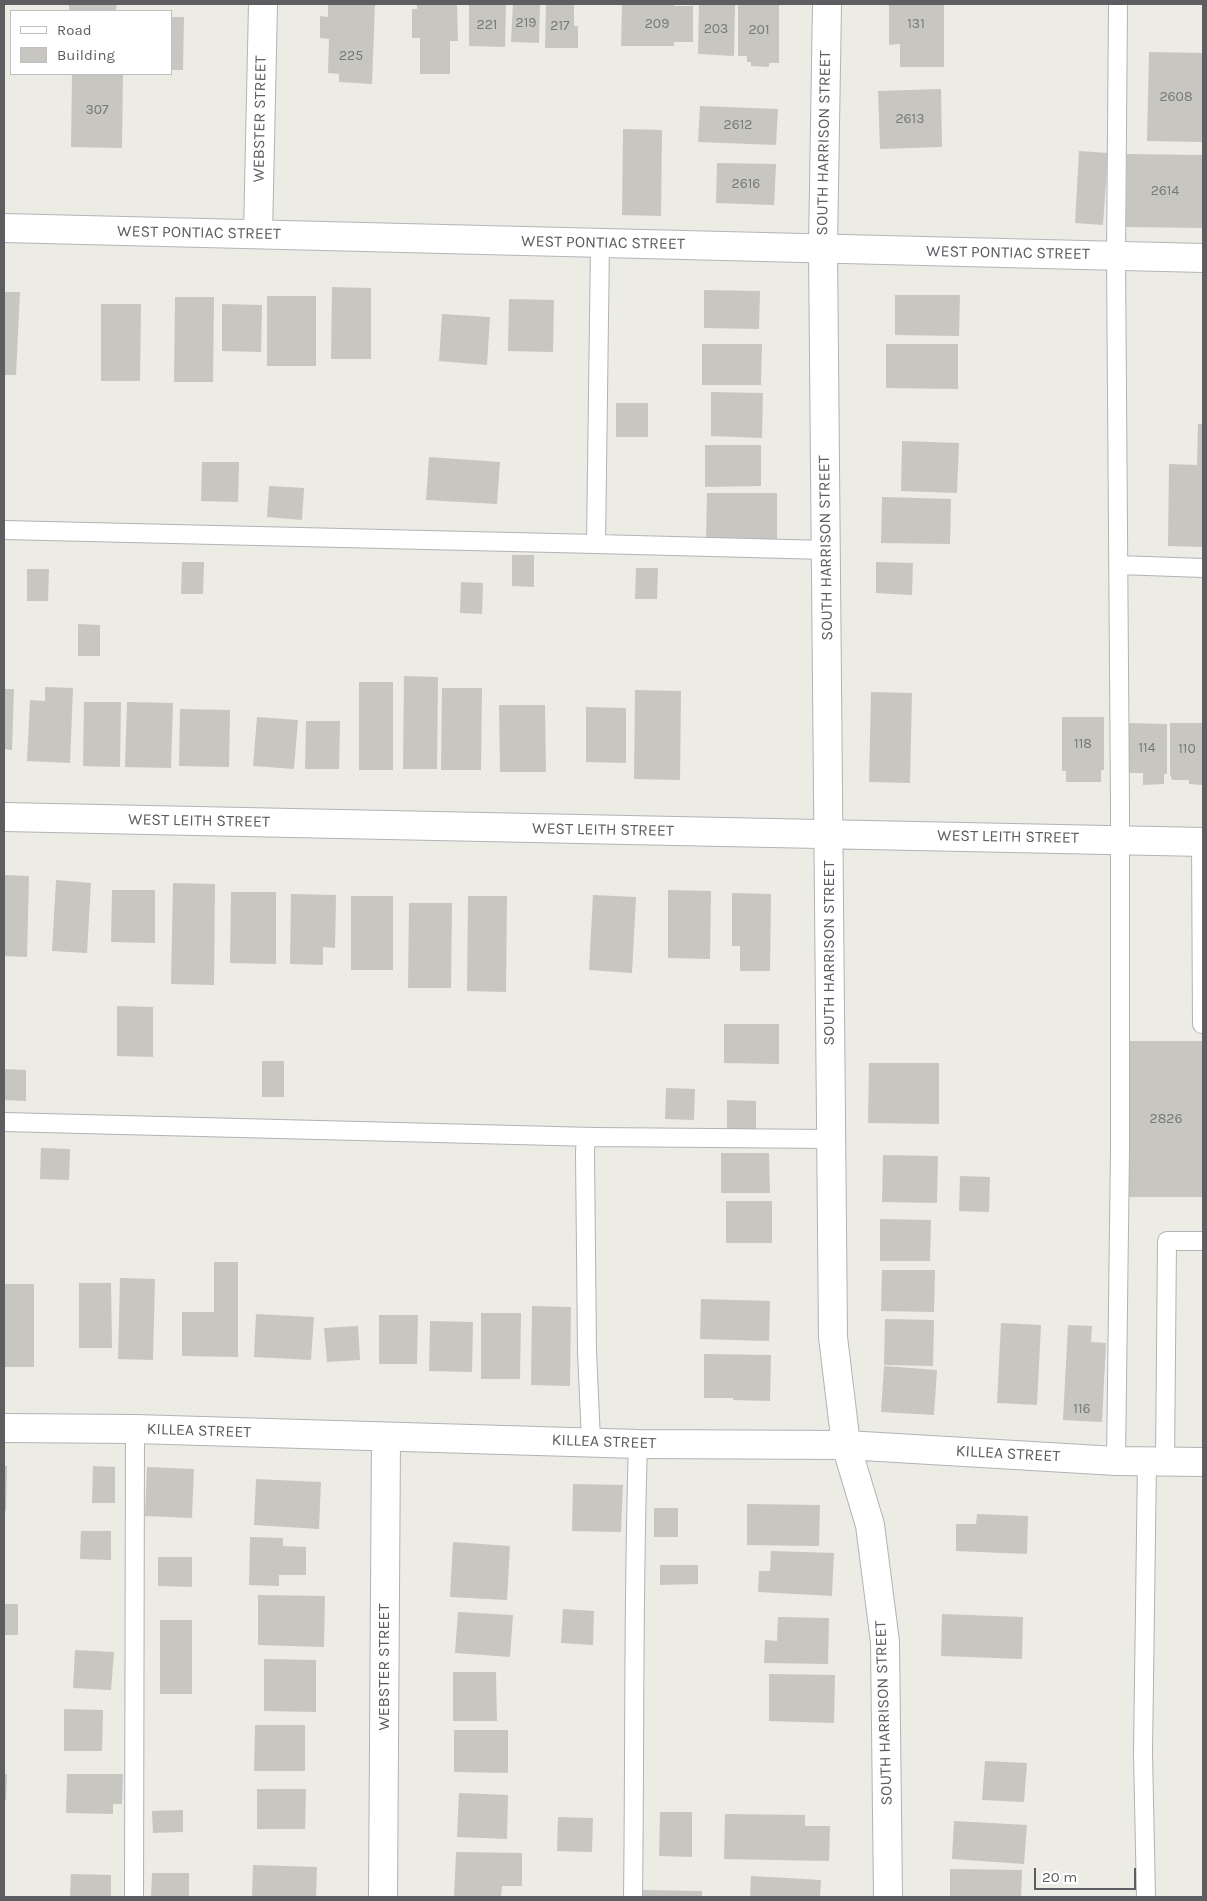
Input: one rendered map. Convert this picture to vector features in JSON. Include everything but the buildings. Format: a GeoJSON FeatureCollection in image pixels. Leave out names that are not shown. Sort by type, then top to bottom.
{"type":"FeatureCollection","features":[{"type":"Feature","properties":{"kind":"street","name":"WEBSTER STREET"},"geometry":{"type":"LineString","coordinates":[[258,234],[263,4]]}},
{"type":"Feature","properties":{"kind":"street","name":"SOUTH HARRISON STREET"},"geometry":{"type":"LineString","coordinates":[[826,4],[823,248],[833,1337],[846,1445],[870,1525],[886,1642],[888,1897]]}},
{"type":"Feature","properties":{"kind":"street","name":"WEST PONTIAC STREET"},"geometry":{"type":"LineString","coordinates":[[4,228],[1203,258]]}},
{"type":"Feature","properties":{"kind":"street","name":"WEST LEITH STREET"},"geometry":{"type":"LineString","coordinates":[[4,817],[1202,842]]}},
{"type":"Feature","properties":{"kind":"street","name":"KILLEA STREET"},"geometry":{"type":"LineString","coordinates":[[4,1428],[135,1429],[386,1438],[591,1441],[638,1444],[846,1445],[1116,1461],[1203,1462]]}},
{"type":"Feature","properties":{"kind":"street","name":"WEBSTER STREET"},"geometry":{"type":"LineString","coordinates":[[383,1897],[386,1438]]}},
{"type":"Feature","properties":{"kind":"lane"},"geometry":{"type":"LineString","coordinates":[[1116,1461],[1120,1150],[1116,256],[1118,4]]}},
{"type":"Feature","properties":{"kind":"lane"},"geometry":{"type":"LineString","coordinates":[[596,544],[600,243]]}},
{"type":"Feature","properties":{"kind":"lane"},"geometry":{"type":"LineString","coordinates":[[4,530],[826,550]]}},
{"type":"Feature","properties":{"kind":"lane"},"geometry":{"type":"LineString","coordinates":[[1118,565],[1203,568]]}},
{"type":"Feature","properties":{"kind":"lane"},"geometry":{"type":"LineString","coordinates":[[1202,842],[1203,1024]]}},
{"type":"Feature","properties":{"kind":"lane"},"geometry":{"type":"LineString","coordinates":[[4,1122],[586,1136],[830,1139]]}},
{"type":"Feature","properties":{"kind":"lane"},"geometry":{"type":"LineString","coordinates":[[586,1136],[587,1351],[591,1441]]}},
{"type":"Feature","properties":{"kind":"lane"},"geometry":{"type":"LineString","coordinates":[[1146,1897],[1143,1753],[1167,1241],[1203,1240]]}},
{"type":"Feature","properties":{"kind":"lane"},"geometry":{"type":"LineString","coordinates":[[134,1897],[135,1429]]}},
{"type":"Feature","properties":{"kind":"lane"},"geometry":{"type":"LineString","coordinates":[[633,1897],[635,1556],[638,1444]]}}]}
